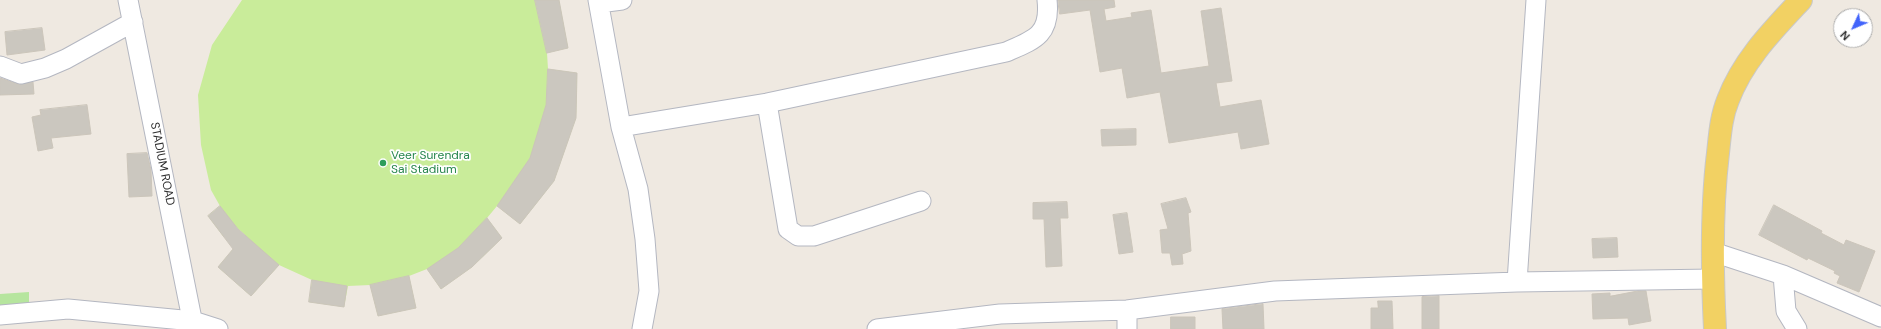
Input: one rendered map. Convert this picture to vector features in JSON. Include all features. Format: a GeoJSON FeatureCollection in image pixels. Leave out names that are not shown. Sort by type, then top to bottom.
{"type":"FeatureCollection","features":[{"type":"Feature","properties":{"kind":"main road"},"geometry":{"type":"LineString","coordinates":[[1714,329],[1713,252],[1715,178],[1721,123],[1728,100],[1743,69],[1761,44],[1801,0]]}},
{"type":"Feature","properties":{"kind":"street","name":"STADIUM ROAD"},"geometry":{"type":"LineString","coordinates":[[128,0],[193,325]]}},
{"type":"Feature","properties":{"kind":"street"},"geometry":{"type":"LineString","coordinates":[[622,0],[599,2],[621,127],[638,189],[645,238],[649,291],[642,329]]}},
{"type":"Feature","properties":{"kind":"street"},"geometry":{"type":"LineString","coordinates":[[621,127],[767,103],[1006,52],[1030,42],[1045,28],[1049,12],[1047,0]]}},
{"type":"Feature","properties":{"kind":"street"},"geometry":{"type":"LineString","coordinates":[[1516,282],[1536,0]]}},
{"type":"Feature","properties":{"kind":"street"},"geometry":{"type":"LineString","coordinates":[[0,66],[21,74],[45,68],[66,60],[133,22]]}},
{"type":"Feature","properties":{"kind":"street"},"geometry":{"type":"LineString","coordinates":[[767,103],[788,229],[798,236],[814,236],[921,201]]}},
{"type":"Feature","properties":{"kind":"street"},"geometry":{"type":"LineString","coordinates":[[1713,252],[1783,275],[1881,317]]}},
{"type":"Feature","properties":{"kind":"street"},"geometry":{"type":"LineString","coordinates":[[1783,275],[1786,311],[1797,329]]}},
{"type":"Feature","properties":{"kind":"street"},"geometry":{"type":"LineString","coordinates":[[877,329],[1000,314],[1127,310],[1275,291],[1516,282],[1713,279]]}},
{"type":"Feature","properties":{"kind":"street"},"geometry":{"type":"LineString","coordinates":[[0,315],[68,309],[218,329]]}},
{"type":"Feature","properties":{"kind":"street"},"geometry":{"type":"LineString","coordinates":[[1127,310],[1127,329]]}},
{"type":"Feature","properties":{"kind":"green space","name":"Veer Surendra Sai Stadium"},"geometry":{"type":"Polygon","coordinates":[[[242,0],[559,0],[568,48],[547,53],[548,69],[577,73],[576,118],[554,181],[520,224],[497,206],[487,218],[502,238],[472,267],[441,289],[427,269],[409,276],[416,308],[378,316],[370,285],[348,286],[344,307],[309,302],[312,280],[279,265],[251,296],[218,267],[245,235],[236,227],[223,236],[208,216],[220,206],[211,190],[201,145],[198,95],[212,45],[242,0]]]}},
{"type":"Feature","properties":{"kind":"green space"},"geometry":{"type":"Polygon","coordinates":[[[29,292],[29,312],[0,315],[0,294],[29,292]]]}},
{"type":"Feature","properties":{"kind":"building"},"geometry":{"type":"Polygon","coordinates":[[[535,0],[559,0],[568,48],[547,53],[535,0]]]}},
{"type":"Feature","properties":{"kind":"building"},"geometry":{"type":"Polygon","coordinates":[[[1058,0],[1114,0],[1115,7],[1104,9],[1106,21],[1132,17],[1131,13],[1151,10],[1161,73],[1209,66],[1201,11],[1221,8],[1232,81],[1216,83],[1220,107],[1261,100],[1269,144],[1241,149],[1238,132],[1169,143],[1160,92],[1127,98],[1122,68],[1100,72],[1090,10],[1060,14],[1058,0]]]}},
{"type":"Feature","properties":{"kind":"building"},"geometry":{"type":"Polygon","coordinates":[[[42,28],[45,50],[7,55],[5,32],[42,28]]]}},
{"type":"Feature","properties":{"kind":"building"},"geometry":{"type":"Polygon","coordinates":[[[548,69],[577,73],[576,118],[554,181],[520,224],[497,206],[530,158],[546,105],[548,69]]]}},
{"type":"Feature","properties":{"kind":"building"},"geometry":{"type":"Polygon","coordinates":[[[0,78],[18,84],[33,82],[34,94],[0,95],[0,78]]]}},
{"type":"Feature","properties":{"kind":"building"},"geometry":{"type":"Polygon","coordinates":[[[87,105],[91,134],[51,138],[53,148],[38,151],[32,117],[41,115],[40,110],[87,105]]]}},
{"type":"Feature","properties":{"kind":"building"},"geometry":{"type":"Polygon","coordinates":[[[1136,129],[1136,145],[1102,146],[1101,130],[1136,129]]]}},
{"type":"Feature","properties":{"kind":"building"},"geometry":{"type":"Polygon","coordinates":[[[147,153],[151,170],[152,196],[129,197],[127,154],[147,153]]]}},
{"type":"Feature","properties":{"kind":"building"},"geometry":{"type":"Polygon","coordinates":[[[1186,198],[1191,212],[1188,213],[1191,251],[1182,254],[1183,264],[1172,265],[1170,253],[1162,253],[1160,230],[1168,229],[1161,204],[1186,198]]]}},
{"type":"Feature","properties":{"kind":"building"},"geometry":{"type":"Polygon","coordinates":[[[1067,202],[1068,218],[1060,218],[1062,266],[1046,267],[1044,219],[1033,219],[1033,203],[1067,202]]]}},
{"type":"Feature","properties":{"kind":"building"},"geometry":{"type":"Polygon","coordinates":[[[1774,205],[1822,231],[1821,233],[1844,245],[1846,240],[1875,251],[1859,292],[1837,283],[1840,276],[1834,273],[1835,271],[1808,258],[1807,260],[1759,235],[1774,205]]]}},
{"type":"Feature","properties":{"kind":"building"},"geometry":{"type":"Polygon","coordinates":[[[220,206],[238,229],[279,265],[251,296],[218,267],[233,249],[208,216],[220,206]]]}},
{"type":"Feature","properties":{"kind":"building"},"geometry":{"type":"Polygon","coordinates":[[[1127,213],[1133,252],[1119,254],[1113,215],[1127,213]]]}},
{"type":"Feature","properties":{"kind":"building"},"geometry":{"type":"Polygon","coordinates":[[[487,218],[502,238],[472,267],[441,289],[427,269],[458,248],[487,218]]]}},
{"type":"Feature","properties":{"kind":"building"},"geometry":{"type":"Polygon","coordinates":[[[1617,238],[1618,257],[1593,258],[1592,239],[1617,238]]]}},
{"type":"Feature","properties":{"kind":"building"},"geometry":{"type":"Polygon","coordinates":[[[409,276],[416,308],[378,316],[370,285],[409,276]]]}},
{"type":"Feature","properties":{"kind":"building"},"geometry":{"type":"Polygon","coordinates":[[[312,280],[347,286],[344,307],[309,302],[312,280]]]}},
{"type":"Feature","properties":{"kind":"building"},"geometry":{"type":"Polygon","coordinates":[[[1646,291],[1651,321],[1629,325],[1628,318],[1593,319],[1592,294],[1610,293],[1610,296],[1646,291]]]}},
{"type":"Feature","properties":{"kind":"building"},"geometry":{"type":"Polygon","coordinates":[[[1439,296],[1439,329],[1422,329],[1422,297],[1439,296]]]}},
{"type":"Feature","properties":{"kind":"building"},"geometry":{"type":"Polygon","coordinates":[[[1378,301],[1392,301],[1393,329],[1371,329],[1371,308],[1378,308],[1378,301]]]}},
{"type":"Feature","properties":{"kind":"building"},"geometry":{"type":"Polygon","coordinates":[[[1263,304],[1264,329],[1223,329],[1222,309],[1263,304]]]}},
{"type":"Feature","properties":{"kind":"building"},"geometry":{"type":"Polygon","coordinates":[[[1171,317],[1195,317],[1195,329],[1171,329],[1171,317]]]}},
{"type":"Feature","properties":{"kind":"place","name":"Veer Surendra Sai Stadium"},"geometry":{"type":"Point","coordinates":[383,163]}}]}
